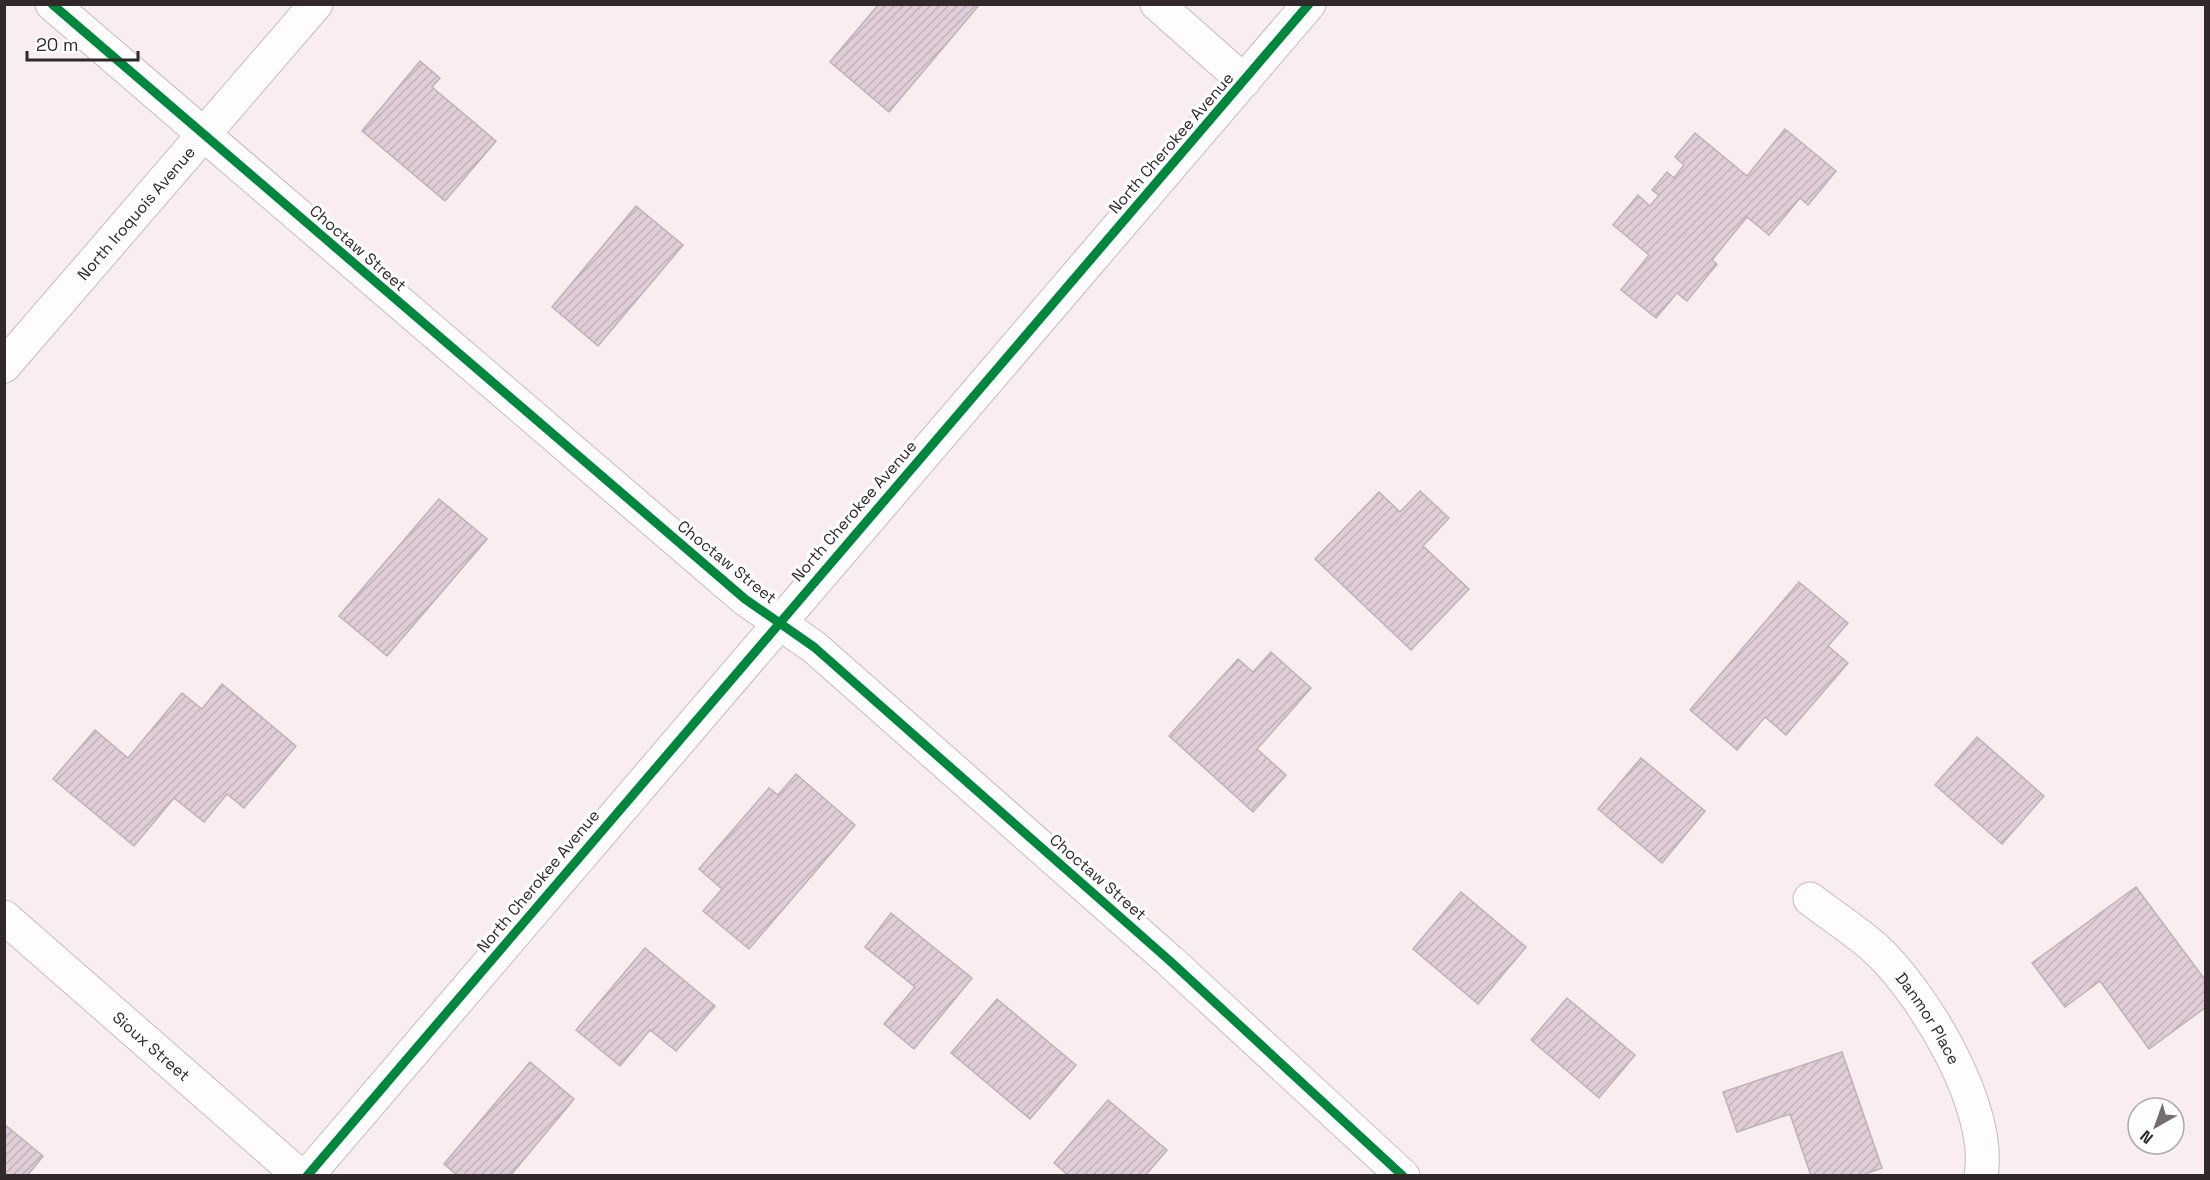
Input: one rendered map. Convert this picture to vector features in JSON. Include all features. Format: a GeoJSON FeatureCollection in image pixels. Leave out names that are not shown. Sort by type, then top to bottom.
{"type":"FeatureCollection","features":[{"type":"Feature","properties":{"kind":"street","name":"Choctaw Street"},"geometry":{"type":"LineString","coordinates":[[52,4],[745,599],[814,647],[1170,961],[1403,1176]]}},
{"type":"Feature","properties":{"kind":"street","name":"North Iroquois Avenue"},"geometry":{"type":"LineString","coordinates":[[4,366],[316,4]]}},
{"type":"Feature","properties":{"kind":"street"},"geometry":{"type":"LineString","coordinates":[[1157,4],[1244,81]]}},
{"type":"Feature","properties":{"kind":"street","name":"North Cherokee Avenue"},"geometry":{"type":"LineString","coordinates":[[307,1176],[778,622],[1309,4]]}},
{"type":"Feature","properties":{"kind":"street","name":"Danmor Place"},"geometry":{"type":"LineString","coordinates":[[1810,899],[1876,950],[1912,990],[1949,1050],[1974,1104],[1984,1162],[1981,1176]]}},
{"type":"Feature","properties":{"kind":"street","name":"Sioux Street"},"geometry":{"type":"LineString","coordinates":[[4,917],[300,1176]]}},
{"type":"Feature","properties":{"kind":"building"},"geometry":{"type":"Polygon","coordinates":[[[879,4],[980,4],[889,112],[830,62],[879,4]]]}},
{"type":"Feature","properties":{"kind":"building"},"geometry":{"type":"Polygon","coordinates":[[[420,61],[440,78],[432,87],[496,141],[445,201],[362,131],[420,61]]]}},
{"type":"Feature","properties":{"kind":"building"},"geometry":{"type":"Polygon","coordinates":[[[1785,129],[1836,171],[1808,205],[1800,198],[1769,235],[1747,217],[1712,260],[1717,264],[1687,301],[1677,293],[1656,318],[1621,290],[1649,255],[1613,225],[1638,195],[1650,206],[1659,195],[1652,190],[1667,172],[1674,178],[1684,165],[1675,157],[1695,133],[1747,176],[1785,129]]]}},
{"type":"Feature","properties":{"kind":"building"},"geometry":{"type":"Polygon","coordinates":[[[636,206],[683,245],[598,346],[552,307],[636,206]]]}},
{"type":"Feature","properties":{"kind":"building"},"geometry":{"type":"Polygon","coordinates":[[[1420,491],[1449,518],[1423,546],[1469,589],[1411,650],[1315,559],[1379,492],[1400,512],[1420,491]]]}},
{"type":"Feature","properties":{"kind":"building"},"geometry":{"type":"Polygon","coordinates":[[[439,499],[487,539],[387,656],[339,616],[439,499]]]}},
{"type":"Feature","properties":{"kind":"building"},"geometry":{"type":"Polygon","coordinates":[[[1799,582],[1848,623],[1828,646],[1848,663],[1786,735],[1765,717],[1737,750],[1690,710],[1799,582]]]}},
{"type":"Feature","properties":{"kind":"building"},"geometry":{"type":"Polygon","coordinates":[[[1271,652],[1311,688],[1257,749],[1286,775],[1253,812],[1169,736],[1238,659],[1253,672],[1271,652]]]}},
{"type":"Feature","properties":{"kind":"building"},"geometry":{"type":"Polygon","coordinates":[[[222,684],[296,746],[244,808],[227,794],[204,822],[174,798],[134,846],[53,779],[95,730],[128,758],[182,693],[202,709],[222,684]]]}},
{"type":"Feature","properties":{"kind":"building"},"geometry":{"type":"Polygon","coordinates":[[[1977,737],[2044,796],[2002,844],[1935,785],[1977,737]]]}},
{"type":"Feature","properties":{"kind":"building"},"geometry":{"type":"Polygon","coordinates":[[[1641,758],[1705,811],[1662,863],[1598,809],[1641,758]]]}},
{"type":"Feature","properties":{"kind":"building"},"geometry":{"type":"Polygon","coordinates":[[[796,774],[855,825],[749,949],[703,911],[722,889],[699,869],[769,788],[778,795],[796,774]]]}},
{"type":"Feature","properties":{"kind":"building"},"geometry":{"type":"Polygon","coordinates":[[[2136,887],[2206,981],[2206,1007],[2149,1049],[2100,981],[2065,1007],[2032,963],[2136,887]]]}},
{"type":"Feature","properties":{"kind":"building"},"geometry":{"type":"Polygon","coordinates":[[[1461,892],[1526,947],[1478,1004],[1413,949],[1461,892]]]}},
{"type":"Feature","properties":{"kind":"building"},"geometry":{"type":"Polygon","coordinates":[[[891,913],[972,978],[914,1049],[884,1024],[915,987],[865,947],[891,913]]]}},
{"type":"Feature","properties":{"kind":"building"},"geometry":{"type":"Polygon","coordinates":[[[645,948],[715,1006],[676,1051],[650,1030],[620,1066],[576,1030],[645,948]]]}},
{"type":"Feature","properties":{"kind":"building"},"geometry":{"type":"Polygon","coordinates":[[[1567,998],[1635,1055],[1599,1098],[1531,1040],[1567,998]]]}},
{"type":"Feature","properties":{"kind":"building"},"geometry":{"type":"Polygon","coordinates":[[[997,999],[1076,1065],[1030,1119],[951,1053],[997,999]]]}},
{"type":"Feature","properties":{"kind":"building"},"geometry":{"type":"Polygon","coordinates":[[[1842,1052],[1882,1168],[1860,1176],[1811,1176],[1790,1114],[1737,1132],[1723,1092],[1842,1052]]]}},
{"type":"Feature","properties":{"kind":"building"},"geometry":{"type":"Polygon","coordinates":[[[530,1062],[574,1099],[510,1176],[458,1176],[444,1164],[530,1062]]]}},
{"type":"Feature","properties":{"kind":"building"},"geometry":{"type":"Polygon","coordinates":[[[1108,1100],[1167,1150],[1145,1176],[1115,1176],[1112,1173],[1110,1176],[1069,1176],[1054,1163],[1108,1100]]]}},
{"type":"Feature","properties":{"kind":"building"},"geometry":{"type":"Polygon","coordinates":[[[4,1124],[43,1156],[27,1176],[4,1176],[4,1124]]]}},
{"type":"Feature","properties":{"kind":"cycle path"},"geometry":{"type":"LineString","coordinates":[[52,4],[745,599],[814,647],[1170,961],[1403,1176]]}},
{"type":"Feature","properties":{"kind":"cycle path"},"geometry":{"type":"LineString","coordinates":[[307,1176],[1309,4]]}}]}
